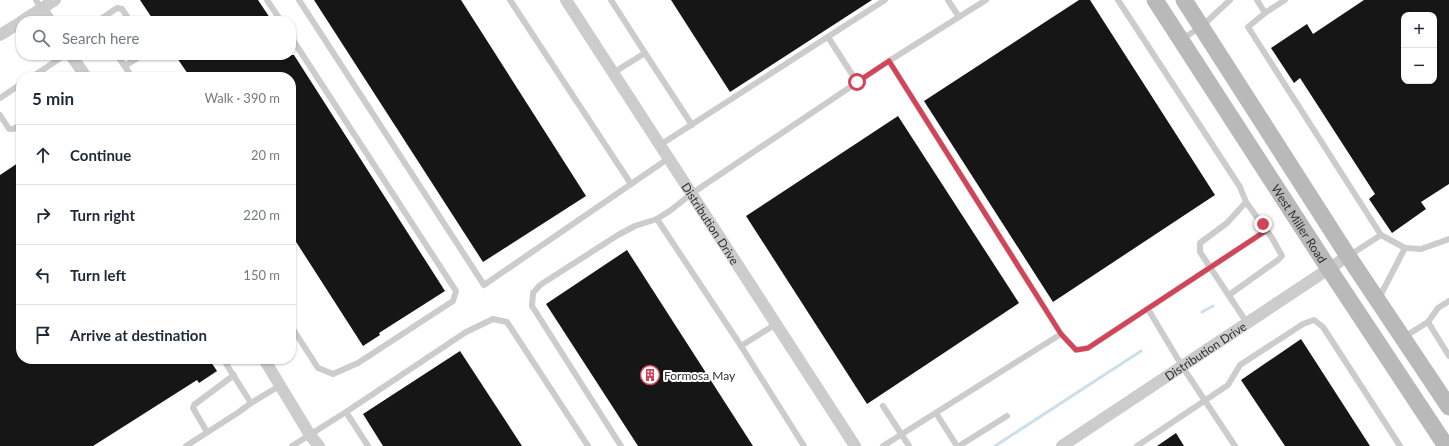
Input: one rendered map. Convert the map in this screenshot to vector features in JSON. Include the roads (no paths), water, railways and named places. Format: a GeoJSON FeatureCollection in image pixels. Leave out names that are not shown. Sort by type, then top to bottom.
{"type":"FeatureCollection","features":[{"type":"Feature","properties":{"kind":"main road","name":"West Miller Road"},"geometry":{"type":"LineString","coordinates":[[1155,0],[1328,269],[1446,446]]}},
{"type":"Feature","properties":{"kind":"main road","name":"West Miller Road"},"geometry":{"type":"LineString","coordinates":[[1184,0],[1348,256],[1449,407]]}},
{"type":"Feature","properties":{"kind":"street"},"geometry":{"type":"LineString","coordinates":[[27,16],[39,4],[55,0]]}},
{"type":"Feature","properties":{"kind":"street","name":"Distribution Drive"},"geometry":{"type":"LineString","coordinates":[[566,0],[856,446]]}},
{"type":"Feature","properties":{"kind":"street"},"geometry":{"type":"LineString","coordinates":[[39,4],[47,16]]}},
{"type":"Feature","properties":{"kind":"street"},"geometry":{"type":"LineString","coordinates":[[0,35],[16,25]]}},
{"type":"Feature","properties":{"kind":"street"},"geometry":{"type":"LineString","coordinates":[[75,60],[83,72]]}},
{"type":"Feature","properties":{"kind":"street","name":"Distribution Drive"},"geometry":{"type":"LineString","coordinates":[[1062,446],[1348,256]]}},
{"type":"Feature","properties":{"kind":"street"},"geometry":{"type":"LineString","coordinates":[[267,364],[310,435],[319,446]]}},
{"type":"Feature","properties":{"kind":"lane"},"geometry":{"type":"LineString","coordinates":[[267,0],[278,16]]}},
{"type":"Feature","properties":{"kind":"lane"},"geometry":{"type":"LineString","coordinates":[[299,0],[484,285],[669,158]]}},
{"type":"Feature","properties":{"kind":"lane"},"geometry":{"type":"LineString","coordinates":[[510,0],[631,184]]}},
{"type":"Feature","properties":{"kind":"lane"},"geometry":{"type":"LineString","coordinates":[[611,0],[692,125]]}},
{"type":"Feature","properties":{"kind":"lane"},"geometry":{"type":"LineString","coordinates":[[660,145],[885,0]]}},
{"type":"Feature","properties":{"kind":"lane"},"geometry":{"type":"LineString","coordinates":[[948,0],[959,17]]}},
{"type":"Feature","properties":{"kind":"lane"},"geometry":{"type":"LineString","coordinates":[[621,446],[532,306],[533,293],[540,284],[618,235],[635,226],[656,219],[671,210],[691,194],[857,82],[986,0]]}},
{"type":"Feature","properties":{"kind":"lane"},"geometry":{"type":"LineString","coordinates":[[1118,0],[1240,187],[1246,202],[1280,250],[1282,256],[1278,260],[1229,296]]}},
{"type":"Feature","properties":{"kind":"lane"},"geometry":{"type":"LineString","coordinates":[[1181,40],[1201,27],[1230,0]]}},
{"type":"Feature","properties":{"kind":"lane"},"geometry":{"type":"LineString","coordinates":[[1257,0],[1265,13]]}},
{"type":"Feature","properties":{"kind":"lane"},"geometry":{"type":"LineString","coordinates":[[1285,0],[1265,13],[1248,27],[1381,234],[1405,248],[1422,249],[1449,239]]}},
{"type":"Feature","properties":{"kind":"lane"},"geometry":{"type":"LineString","coordinates":[[105,16],[117,8],[122,9],[127,16]]}},
{"type":"Feature","properties":{"kind":"lane"},"geometry":{"type":"LineString","coordinates":[[828,37],[857,82]]}},
{"type":"Feature","properties":{"kind":"lane"},"geometry":{"type":"LineString","coordinates":[[296,45],[456,291],[453,301],[358,363],[333,374],[318,368],[296,334]]}},
{"type":"Feature","properties":{"kind":"lane"},"geometry":{"type":"LineString","coordinates":[[613,73],[644,53]]}},
{"type":"Feature","properties":{"kind":"lane"},"geometry":{"type":"LineString","coordinates":[[45,72],[59,60]]}},
{"type":"Feature","properties":{"kind":"lane"},"geometry":{"type":"LineString","coordinates":[[121,60],[129,72]]}},
{"type":"Feature","properties":{"kind":"lane"},"geometry":{"type":"LineString","coordinates":[[125,66],[134,60]]}},
{"type":"Feature","properties":{"kind":"lane"},"geometry":{"type":"LineString","coordinates":[[889,61],[1061,334],[1076,350],[1088,348],[1267,230]]}},
{"type":"Feature","properties":{"kind":"lane"},"geometry":{"type":"LineString","coordinates":[[0,98],[16,87]]}},
{"type":"Feature","properties":{"kind":"lane"},"geometry":{"type":"LineString","coordinates":[[0,115],[9,129],[16,128]]}},
{"type":"Feature","properties":{"kind":"lane"},"geometry":{"type":"LineString","coordinates":[[1246,202],[1227,223],[1200,243],[1200,252],[1247,323]]}},
{"type":"Feature","properties":{"kind":"lane"},"geometry":{"type":"LineString","coordinates":[[656,219],[741,346],[804,446]]}},
{"type":"Feature","properties":{"kind":"lane"},"geometry":{"type":"LineString","coordinates":[[1348,256],[1381,234]]}},
{"type":"Feature","properties":{"kind":"lane"},"geometry":{"type":"LineString","coordinates":[[1378,300],[1405,248]]}},
{"type":"Feature","properties":{"kind":"lane"},"geometry":{"type":"LineString","coordinates":[[1403,338],[1428,322],[1438,308],[1449,301]]}},
{"type":"Feature","properties":{"kind":"lane"},"geometry":{"type":"LineString","coordinates":[[1148,309],[1182,366],[1235,446]]}},
{"type":"Feature","properties":{"kind":"lane"},"geometry":{"type":"LineString","coordinates":[[292,446],[466,332],[493,319],[507,322],[588,446]]}},
{"type":"Feature","properties":{"kind":"lane"},"geometry":{"type":"LineString","coordinates":[[1137,446],[1228,385],[1240,365],[1303,324],[1314,320],[1323,326],[1400,446]]}},
{"type":"Feature","properties":{"kind":"lane"},"geometry":{"type":"LineString","coordinates":[[1428,322],[1449,356]]}},
{"type":"Feature","properties":{"kind":"lane"},"geometry":{"type":"LineString","coordinates":[[741,346],[776,324]]}},
{"type":"Feature","properties":{"kind":"lane"},"geometry":{"type":"LineString","coordinates":[[883,446],[1061,334]]}},
{"type":"Feature","properties":{"kind":"lane"},"geometry":{"type":"LineString","coordinates":[[226,364],[251,403]]}},
{"type":"Feature","properties":{"kind":"lane"},"geometry":{"type":"LineString","coordinates":[[207,432],[193,408],[194,405],[234,376]]}},
{"type":"Feature","properties":{"kind":"lane"},"geometry":{"type":"LineString","coordinates":[[186,446],[280,385]]}},
{"type":"Feature","properties":{"kind":"lane"},"geometry":{"type":"LineString","coordinates":[[883,406],[909,446]]}},
{"type":"Feature","properties":{"kind":"lane"},"geometry":{"type":"LineString","coordinates":[[346,412],[368,446]]}},
{"type":"Feature","properties":{"kind":"lane"},"geometry":{"type":"LineString","coordinates":[[936,413],[958,446],[1007,416]]}},
{"type":"Feature","properties":{"kind":"waterway"},"geometry":{"type":"LineString","coordinates":[[1202,312],[1213,306]]}},
{"type":"Feature","properties":{"kind":"waterway"},"geometry":{"type":"LineString","coordinates":[[995,446],[1141,351]]}},
{"type":"Feature","properties":{"kind":"place","name":"Formosa May"},"geometry":{"type":"Point","coordinates":[650,375]}}]}
